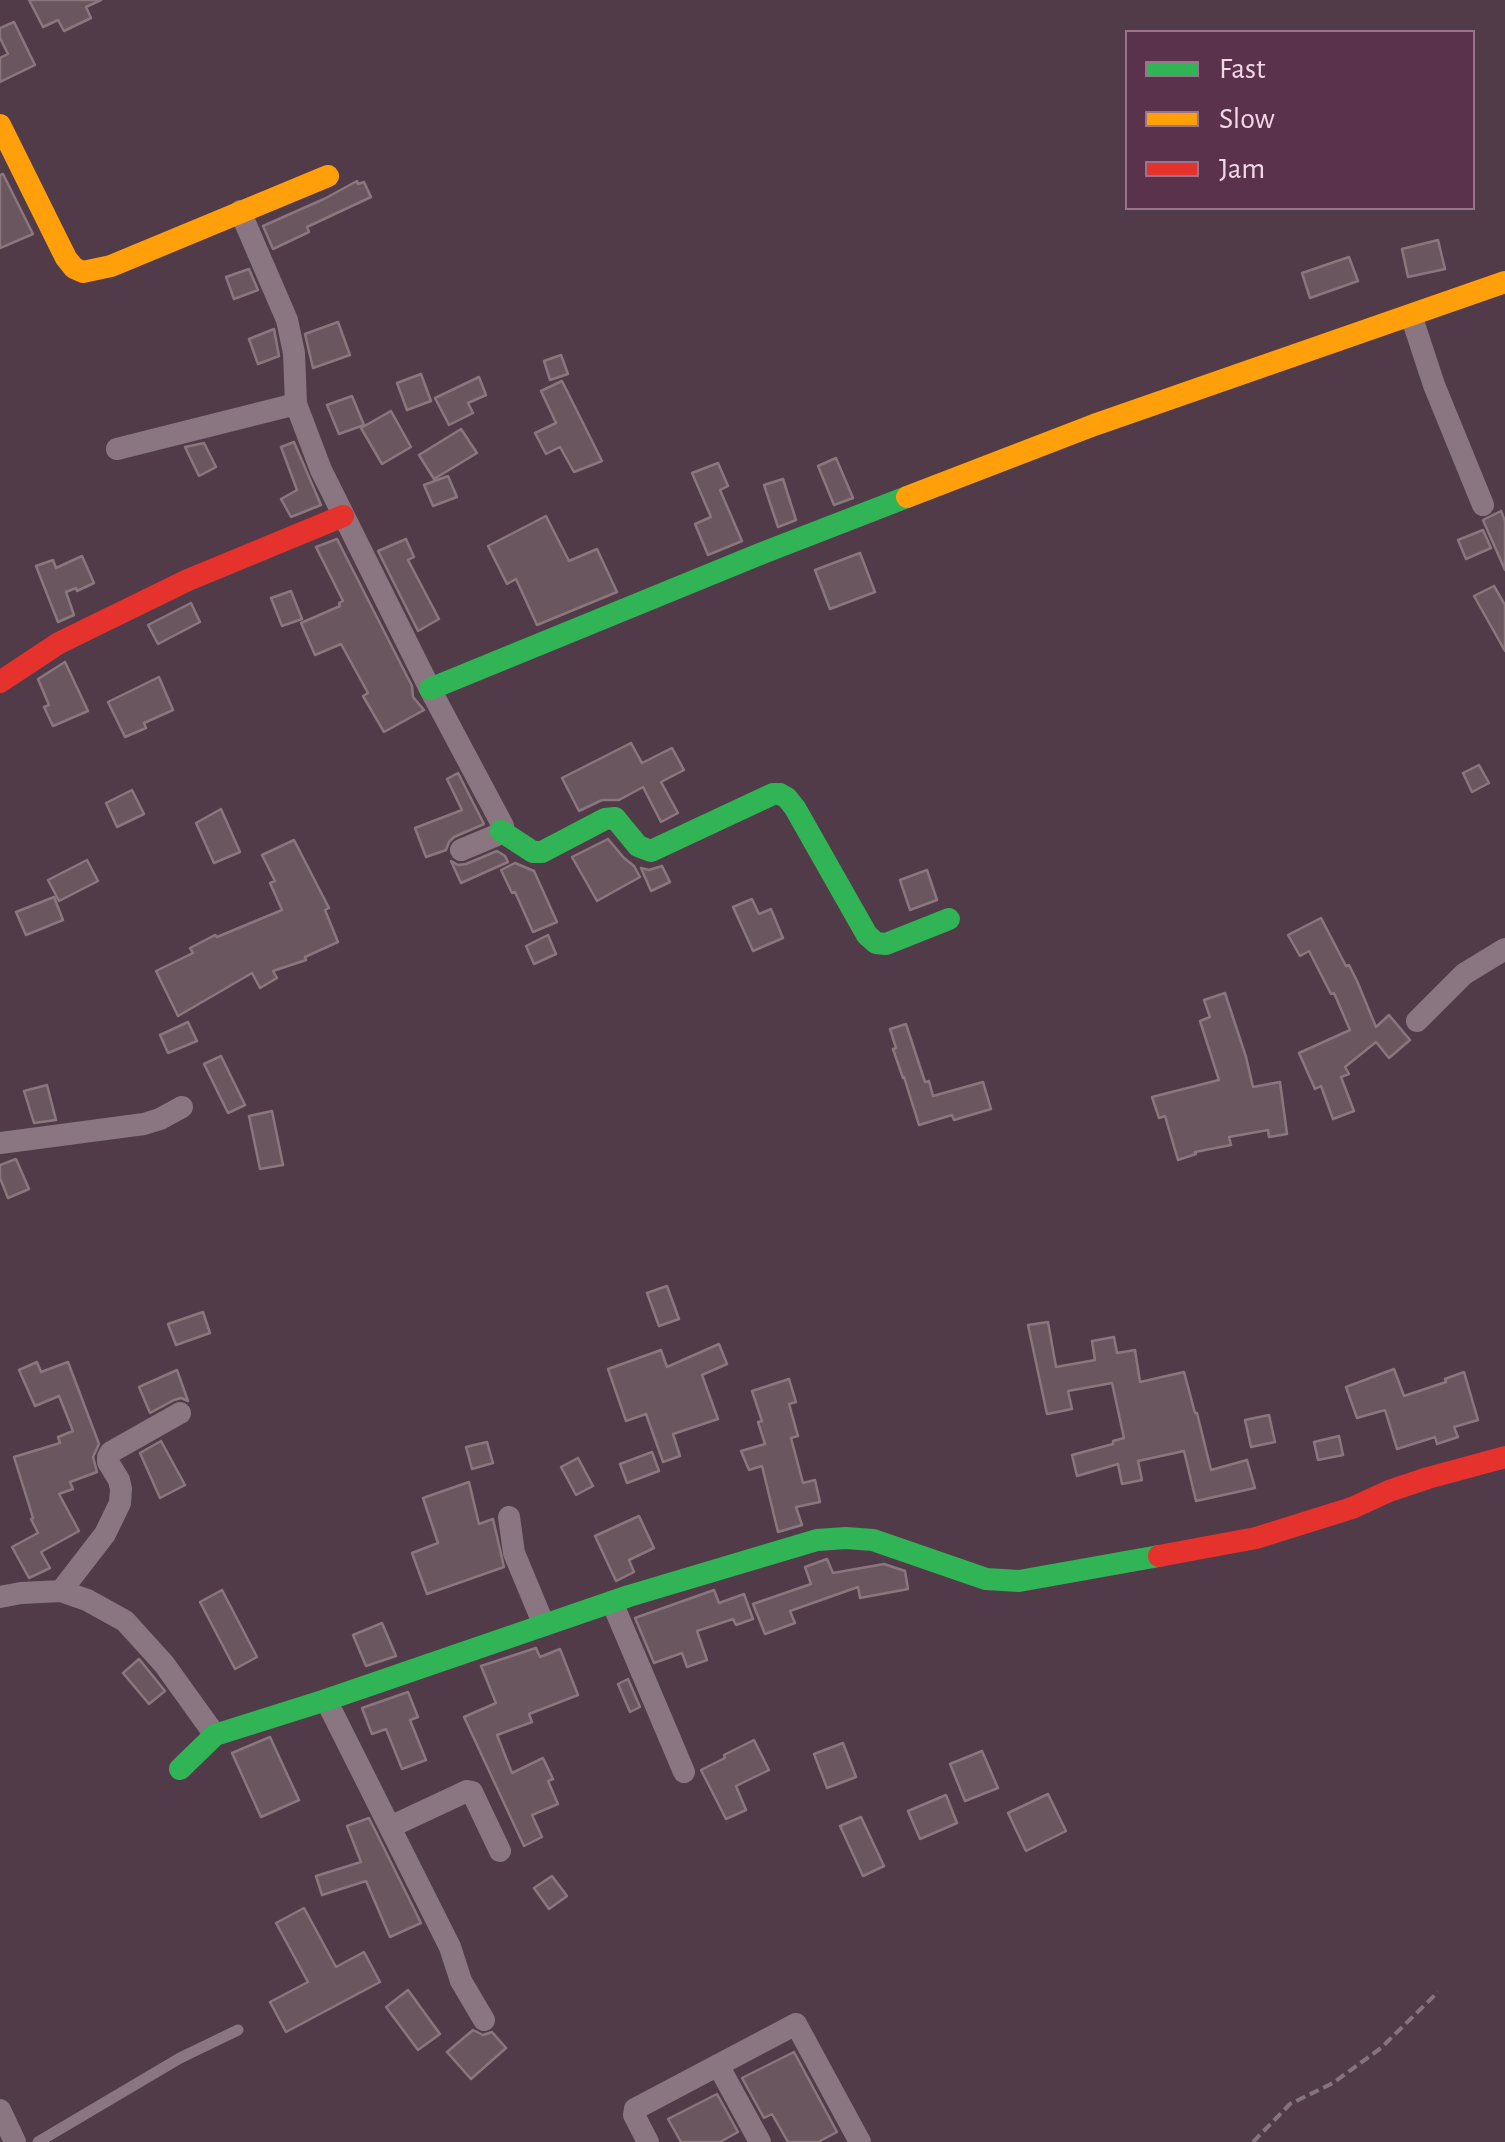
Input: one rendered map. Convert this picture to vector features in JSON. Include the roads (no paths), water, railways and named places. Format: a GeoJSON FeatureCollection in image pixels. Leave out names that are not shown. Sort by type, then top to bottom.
{"type":"FeatureCollection","features":[{"type":"Feature","properties":{"kind":"street"},"geometry":{"type":"LineString","coordinates":[[0,126],[66,258],[83,272],[111,266],[328,176]]}},
{"type":"Feature","properties":{"kind":"street"},"geometry":{"type":"LineString","coordinates":[[240,211],[292,339],[296,404],[321,470],[502,826],[501,831]]}},
{"type":"Feature","properties":{"kind":"street"},"geometry":{"type":"LineString","coordinates":[[430,688],[1094,424],[1505,282]]}},
{"type":"Feature","properties":{"kind":"street"},"geometry":{"type":"LineString","coordinates":[[1410,315],[1483,505]]}},
{"type":"Feature","properties":{"kind":"street"},"geometry":{"type":"LineString","coordinates":[[116,449],[296,404]]}},
{"type":"Feature","properties":{"kind":"street"},"geometry":{"type":"LineString","coordinates":[[0,682],[68,638],[188,580],[343,516]]}},
{"type":"Feature","properties":{"kind":"street"},"geometry":{"type":"LineString","coordinates":[[501,831],[533,852],[542,852],[616,818],[638,846],[651,852],[780,794],[795,808],[867,934],[876,943],[886,944],[949,919]]}},
{"type":"Feature","properties":{"kind":"street"},"geometry":{"type":"LineString","coordinates":[[460,850],[501,831]]}},
{"type":"Feature","properties":{"kind":"street"},"geometry":{"type":"LineString","coordinates":[[1418,1021],[1464,974],[1505,948]]}},
{"type":"Feature","properties":{"kind":"street"},"geometry":{"type":"LineString","coordinates":[[0,1143],[144,1124],[182,1107]]}},
{"type":"Feature","properties":{"kind":"street"},"geometry":{"type":"LineString","coordinates":[[62,1592],[105,1534],[120,1503],[120,1480],[108,1462],[111,1452],[180,1414]]}},
{"type":"Feature","properties":{"kind":"street"},"geometry":{"type":"LineString","coordinates":[[180,1769],[215,1736],[612,1602],[818,1540],[873,1540],[986,1579],[1020,1580],[1256,1538],[1326,1518],[1428,1478],[1505,1457]]}},
{"type":"Feature","properties":{"kind":"street"},"geometry":{"type":"LineString","coordinates":[[509,1517],[514,1553],[544,1625]]}},
{"type":"Feature","properties":{"kind":"street"},"geometry":{"type":"LineString","coordinates":[[0,1597],[62,1592],[87,1600],[124,1621],[164,1664],[215,1736]]}},
{"type":"Feature","properties":{"kind":"street"},"geometry":{"type":"LineString","coordinates":[[612,1602],[684,1772]]}},
{"type":"Feature","properties":{"kind":"street"},"geometry":{"type":"LineString","coordinates":[[326,1700],[450,1947],[461,1981],[484,2020]]}},
{"type":"Feature","properties":{"kind":"street"},"geometry":{"type":"LineString","coordinates":[[390,1827],[468,1791],[472,1792],[500,1852]]}},
{"type":"Feature","properties":{"kind":"street"},"geometry":{"type":"LineString","coordinates":[[648,2142],[634,2115],[635,2109],[796,2024],[860,2142]]}},
{"type":"Feature","properties":{"kind":"street"},"geometry":{"type":"LineString","coordinates":[[718,2065],[760,2142]]}},
{"type":"Feature","properties":{"kind":"street"},"geometry":{"type":"LineString","coordinates":[[0,2110],[15,2142]]}},
{"type":"Feature","properties":{"kind":"lane"},"geometry":{"type":"LineString","coordinates":[[38,2142],[180,2058],[238,2030]]}}]}
